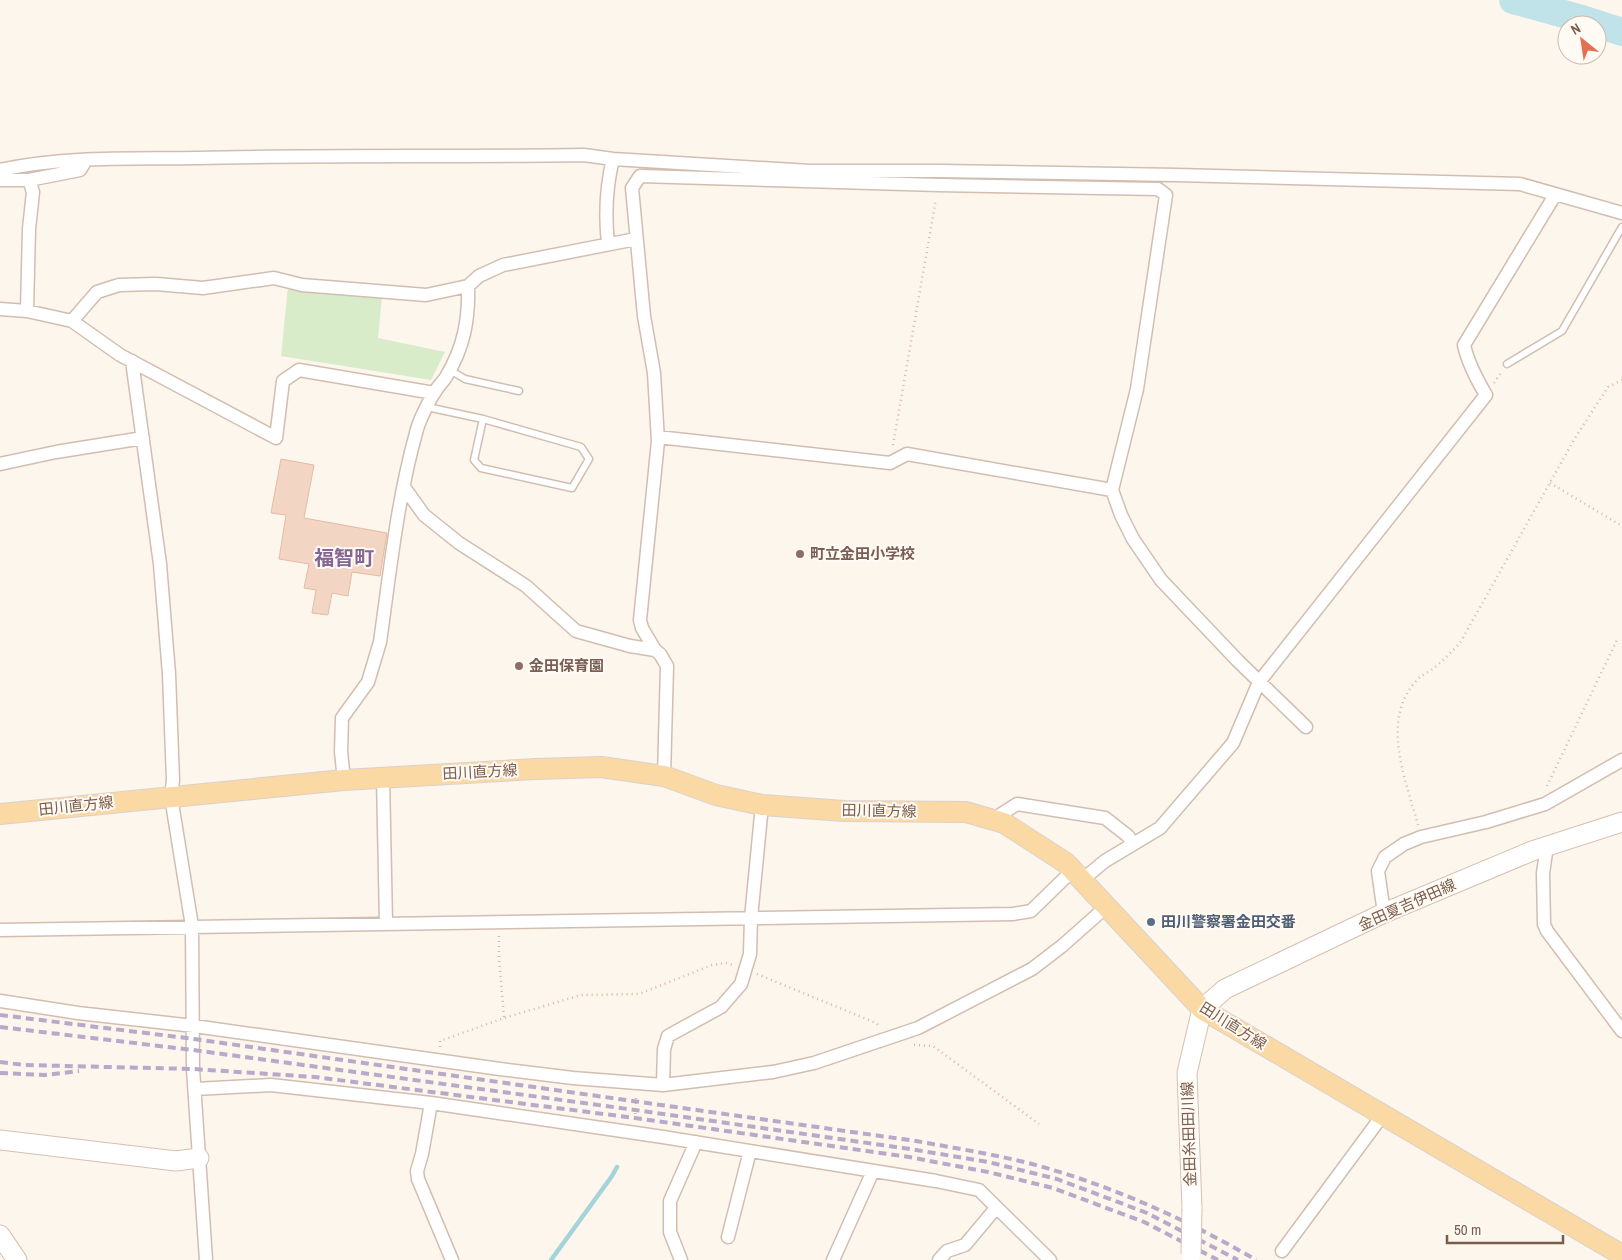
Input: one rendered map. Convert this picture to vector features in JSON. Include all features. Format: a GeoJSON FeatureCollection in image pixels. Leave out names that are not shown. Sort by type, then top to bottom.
{"type":"FeatureCollection","features":[{"type":"Feature","properties":{"kind":"main road","name":"田川直方線"},"geometry":{"type":"LineString","coordinates":[[0,814],[344,780],[601,767],[664,776],[716,795],[762,805],[844,811],[966,812],[1004,823],[1066,863],[1202,1009],[1622,1256]]}},
{"type":"Feature","properties":{"kind":"main road","name":"金田夏吉伊田線"},"geometry":{"type":"LineString","coordinates":[[1202,1009],[1225,989],[1384,913],[1532,851],[1622,822]]}},
{"type":"Feature","properties":{"kind":"main road","name":"金田糸田田川線"},"geometry":{"type":"LineString","coordinates":[[1191,1257],[1192,1208],[1187,1073],[1202,1009]]}},
{"type":"Feature","properties":{"kind":"main road"},"geometry":{"type":"LineString","coordinates":[[0,1140],[176,1161],[199,1158]]}},
{"type":"Feature","properties":{"kind":"main road"},"geometry":{"type":"LineString","coordinates":[[0,1235],[17,1260]]}},
{"type":"Feature","properties":{"kind":"street"},"geometry":{"type":"LineString","coordinates":[[0,170],[20,165],[86,160],[584,155],[614,159],[810,171],[1001,172],[1520,184],[1622,214]]}},
{"type":"Feature","properties":{"kind":"street"},"geometry":{"type":"LineString","coordinates":[[608,244],[606,223],[609,176],[614,159]]}},
{"type":"Feature","properties":{"kind":"street"},"geometry":{"type":"LineString","coordinates":[[0,180],[29,180],[80,170],[86,160]]}},
{"type":"Feature","properties":{"kind":"street"},"geometry":{"type":"LineString","coordinates":[[998,186],[1001,172]]}},
{"type":"Feature","properties":{"kind":"street"},"geometry":{"type":"LineString","coordinates":[[664,776],[667,666],[642,628],[640,620],[658,436],[654,373],[644,316],[632,188],[640,176],[938,186],[1158,189],[1166,195],[1138,389],[1112,490],[1121,515],[1133,539],[1161,580],[1259,682],[1306,727]]}},
{"type":"Feature","properties":{"kind":"street"},"geometry":{"type":"LineString","coordinates":[[27,312],[29,229],[33,192],[29,180]]}},
{"type":"Feature","properties":{"kind":"street"},"geometry":{"type":"LineString","coordinates":[[0,930],[1013,914],[1031,911],[1077,875],[1105,861],[1160,828],[1233,744],[1259,682],[1486,395],[1466,355],[1464,345],[1555,195]]}},
{"type":"Feature","properties":{"kind":"street"},"geometry":{"type":"LineString","coordinates":[[72,321],[96,292],[120,285],[156,284],[203,288],[274,278],[302,285],[426,295],[468,286],[479,276],[503,265],[636,239]]}},
{"type":"Feature","properties":{"kind":"street"},"geometry":{"type":"LineString","coordinates":[[344,780],[341,752],[342,718],[368,682],[374,664],[380,642],[404,487],[416,431],[434,393],[450,370],[464,339],[468,286]]}},
{"type":"Feature","properties":{"kind":"street"},"geometry":{"type":"LineString","coordinates":[[0,309],[72,321],[132,361],[276,438],[283,382],[299,370],[434,393]]}},
{"type":"Feature","properties":{"kind":"street"},"geometry":{"type":"LineString","coordinates":[[132,361],[160,564],[169,674],[172,796],[192,926],[193,1069],[206,1260]]}},
{"type":"Feature","properties":{"kind":"street"},"geometry":{"type":"LineString","coordinates":[[658,436],[890,464],[907,454],[1112,490]]}},
{"type":"Feature","properties":{"kind":"street"},"geometry":{"type":"LineString","coordinates":[[0,464],[56,452],[142,438]]}},
{"type":"Feature","properties":{"kind":"street"},"geometry":{"type":"LineString","coordinates":[[404,487],[424,515],[459,543],[526,586],[576,631],[630,646],[655,650]]}},
{"type":"Feature","properties":{"kind":"street"},"geometry":{"type":"LineString","coordinates":[[1384,913],[1378,871],[1385,857],[1404,844],[1422,837],[1486,822],[1545,804],[1622,760]]}},
{"type":"Feature","properties":{"kind":"street"},"geometry":{"type":"LineString","coordinates":[[383,778],[386,923]]}},
{"type":"Feature","properties":{"kind":"street"},"geometry":{"type":"LineString","coordinates":[[992,820],[1017,804],[1105,818],[1128,836],[1133,844]]}},
{"type":"Feature","properties":{"kind":"street"},"geometry":{"type":"LineString","coordinates":[[663,1085],[664,1049],[668,1036],[721,1007],[741,984],[746,970],[750,954],[751,918],[762,805]]}},
{"type":"Feature","properties":{"kind":"street"},"geometry":{"type":"LineString","coordinates":[[1547,846],[1543,873],[1544,924],[1547,931],[1622,1031]]}},
{"type":"Feature","properties":{"kind":"street"},"geometry":{"type":"LineString","coordinates":[[0,1001],[78,1013],[194,1026],[500,1070],[663,1085],[773,1072],[814,1063],[918,1028],[1032,968],[1062,946],[1106,907]]}},
{"type":"Feature","properties":{"kind":"street"},"geometry":{"type":"LineString","coordinates":[[195,1089],[270,1085],[431,1103],[696,1142],[936,1181],[978,1190],[1050,1260]]}},
{"type":"Feature","properties":{"kind":"street"},"geometry":{"type":"LineString","coordinates":[[431,1103],[417,1171],[418,1179],[450,1259]]}},
{"type":"Feature","properties":{"kind":"street"},"geometry":{"type":"LineString","coordinates":[[1282,1251],[1382,1116]]}},
{"type":"Feature","properties":{"kind":"street"},"geometry":{"type":"LineString","coordinates":[[681,1260],[670,1232],[670,1201],[696,1142]]}},
{"type":"Feature","properties":{"kind":"street"},"geometry":{"type":"LineString","coordinates":[[728,1237],[750,1151]]}},
{"type":"Feature","properties":{"kind":"street"},"geometry":{"type":"LineString","coordinates":[[832,1260],[873,1171]]}},
{"type":"Feature","properties":{"kind":"street"},"geometry":{"type":"LineString","coordinates":[[939,1260],[947,1251],[965,1245],[996,1208]]}},
{"type":"Feature","properties":{"kind":"lane"},"geometry":{"type":"LineString","coordinates":[[1507,364],[1562,331],[1622,227]]}},
{"type":"Feature","properties":{"kind":"lane"},"geometry":{"type":"LineString","coordinates":[[450,370],[465,379],[519,391]]}},
{"type":"Feature","properties":{"kind":"lane"},"geometry":{"type":"LineString","coordinates":[[427,407],[483,419],[581,447],[589,459],[572,488],[481,468],[474,460],[483,419]]}},
{"type":"Feature","properties":{"kind":"path"},"geometry":{"type":"LineString","coordinates":[[890,464],[938,186]]}},
{"type":"Feature","properties":{"kind":"path"},"geometry":{"type":"LineString","coordinates":[[1486,395],[1507,364]]}},
{"type":"Feature","properties":{"kind":"path"},"geometry":{"type":"LineString","coordinates":[[1422,837],[1400,760],[1397,726],[1399,714],[1410,690],[1417,680],[1434,668],[1460,643],[1575,438],[1608,387],[1622,380]]}},
{"type":"Feature","properties":{"kind":"path"},"geometry":{"type":"LineString","coordinates":[[1550,483],[1622,526]]}},
{"type":"Feature","properties":{"kind":"path"},"geometry":{"type":"LineString","coordinates":[[1545,804],[1543,794],[1616,640]]}},
{"type":"Feature","properties":{"kind":"path"},"geometry":{"type":"LineString","coordinates":[[499,922],[499,958],[504,1018]]}},
{"type":"Feature","properties":{"kind":"path"},"geometry":{"type":"LineString","coordinates":[[439,1060],[440,1041],[504,1018],[581,995],[640,994],[712,965],[726,963],[876,1023],[890,1038],[901,1044],[933,1046],[1039,1124]]}},
{"type":"Feature","properties":{"kind":"path"},"geometry":{"type":"LineString","coordinates":[[634,1133],[637,1083]]}},
{"type":"Feature","properties":{"kind":"green space"},"geometry":{"type":"Polygon","coordinates":[[[288,286],[382,297],[378,338],[445,352],[431,380],[281,356],[288,286]]]}},
{"type":"Feature","properties":{"kind":"building"},"geometry":{"type":"Polygon","coordinates":[[[281,459],[314,465],[304,518],[387,533],[380,576],[352,572],[348,596],[332,593],[328,615],[312,613],[316,590],[304,588],[309,564],[279,559],[286,515],[271,513],[281,459]]]}},
{"type":"Feature","properties":{"kind":"waterway"},"geometry":{"type":"LineString","coordinates":[[1513,0],[1622,32]]}},
{"type":"Feature","properties":{"kind":"waterway"},"geometry":{"type":"LineString","coordinates":[[551,1260],[617,1167]]}},
{"type":"Feature","properties":{"kind":"railway"},"geometry":{"type":"LineString","coordinates":[[0,1015],[194,1039],[916,1141],[988,1154],[1061,1172],[1147,1204],[1256,1260]]}},
{"type":"Feature","properties":{"kind":"railway"},"geometry":{"type":"LineString","coordinates":[[0,1027],[193,1050],[635,1110],[988,1162],[1057,1179],[1147,1213],[1238,1260]]}},
{"type":"Feature","properties":{"kind":"railway"},"geometry":{"type":"LineString","coordinates":[[0,1062],[24,1065],[193,1069],[315,1077],[635,1118],[909,1157],[988,1172],[1053,1188],[1144,1222],[1218,1260]]}},
{"type":"Feature","properties":{"kind":"railway"},"geometry":{"type":"LineString","coordinates":[[0,1073],[45,1075],[79,1071]]}},
{"type":"Feature","properties":{"kind":"place","name":"町立金田小学校"},"geometry":{"type":"Point","coordinates":[800,554]}},
{"type":"Feature","properties":{"kind":"place","name":"金田保育園"},"geometry":{"type":"Point","coordinates":[519,666]}},
{"type":"Feature","properties":{"kind":"place","name":"田川警察署金田交番"},"geometry":{"type":"Point","coordinates":[1151,922]}},
{"type":"Feature","properties":{"kind":"district","name":"福智町"},"geometry":{"type":"Point","coordinates":[344,558]}}]}
